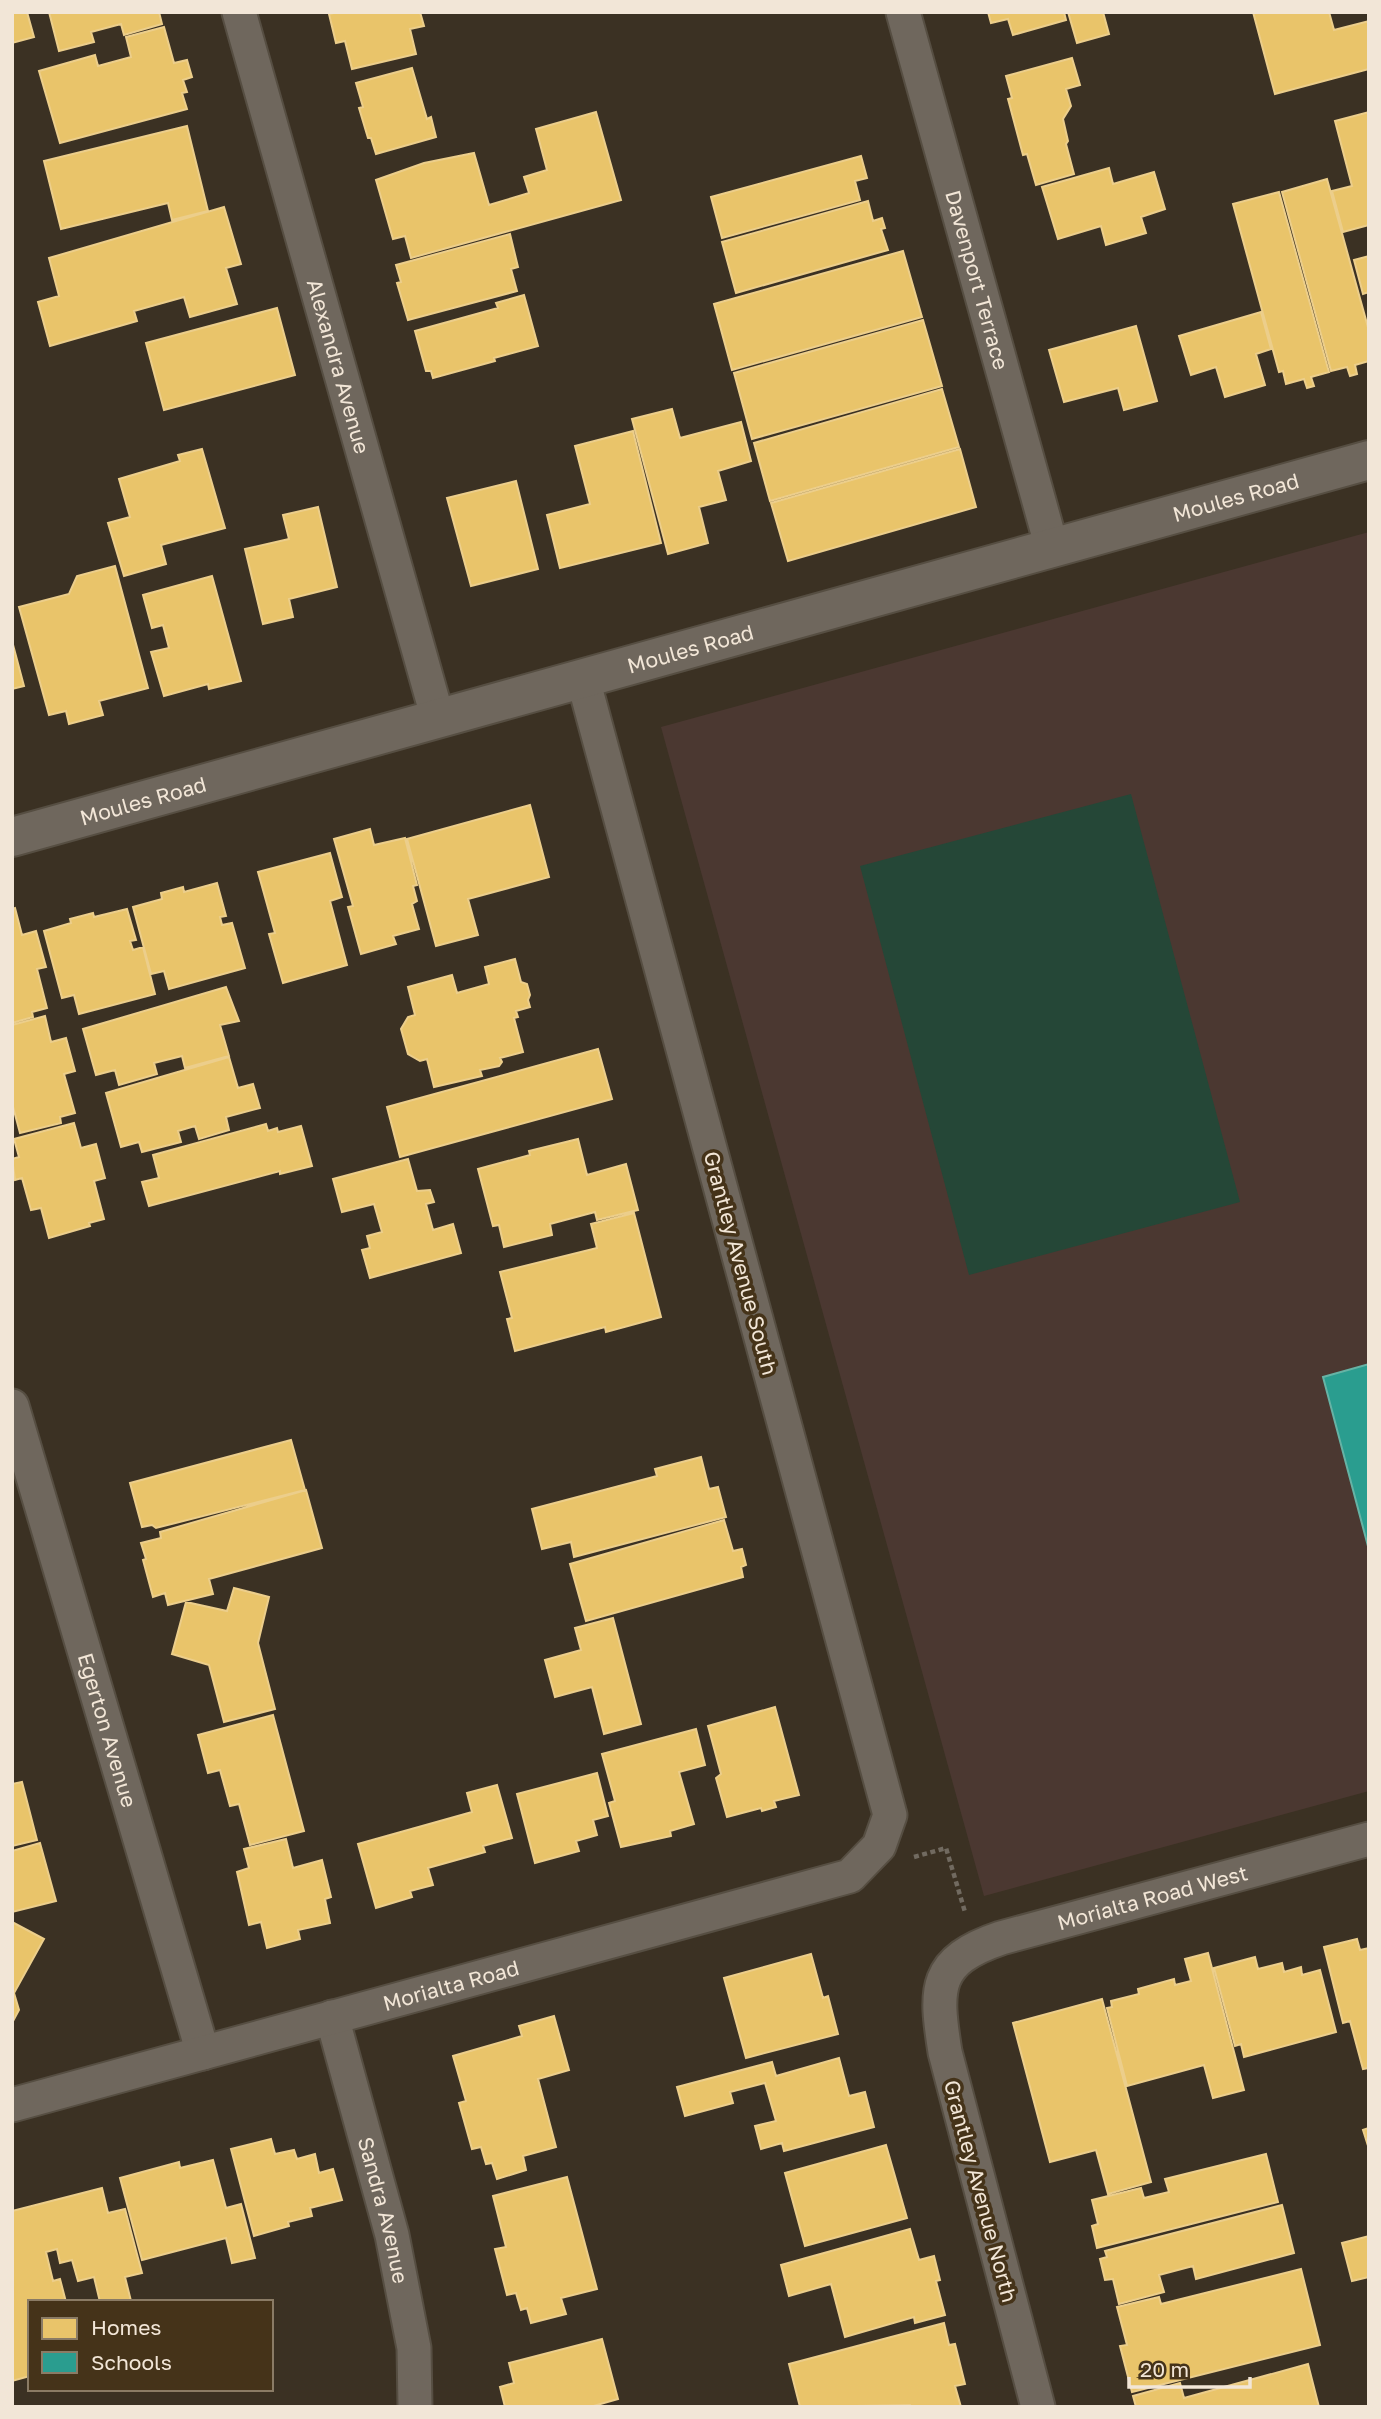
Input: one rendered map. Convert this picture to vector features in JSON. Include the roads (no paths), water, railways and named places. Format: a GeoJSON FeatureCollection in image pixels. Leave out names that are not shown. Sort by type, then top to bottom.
{"type":"FeatureCollection","features":[{"type":"Feature","properties":{"kind":"main road","name":"Moules Road"},"geometry":{"type":"LineString","coordinates":[[12,837],[1369,460]]}},
{"type":"Feature","properties":{"kind":"street","name":"Alexandra Avenue"},"geometry":{"type":"LineString","coordinates":[[239,12],[438,719]]}},
{"type":"Feature","properties":{"kind":"street","name":"Davenport Terrace"},"geometry":{"type":"LineString","coordinates":[[903,12],[1052,548]]}},
{"type":"Feature","properties":{"kind":"street","name":"Grantley Avenue South"},"geometry":{"type":"LineString","coordinates":[[583,679],[890,1815],[879,1846]]}},
{"type":"Feature","properties":{"kind":"street","name":"Egerton Avenue"},"geometry":{"type":"LineString","coordinates":[[12,1406],[203,2053]]}},
{"type":"Feature","properties":{"kind":"street","name":"Morialta Road West"},"geometry":{"type":"LineString","coordinates":[[947,1973],[955,1961],[975,1947],[1001,1938],[1369,1839]]}},
{"type":"Feature","properties":{"kind":"street","name":"Morialta Road"},"geometry":{"type":"LineString","coordinates":[[12,2105],[850,1876],[879,1846]]}},
{"type":"Feature","properties":{"kind":"street","name":"Grantley Avenue North"},"geometry":{"type":"LineString","coordinates":[[947,1973],[938,2002],[946,2052],[1038,2407]]}},
{"type":"Feature","properties":{"kind":"street","name":"Sandra Avenue"},"geometry":{"type":"LineString","coordinates":[[332,2017],[392,2235],[414,2348],[415,2407]]}}]}
